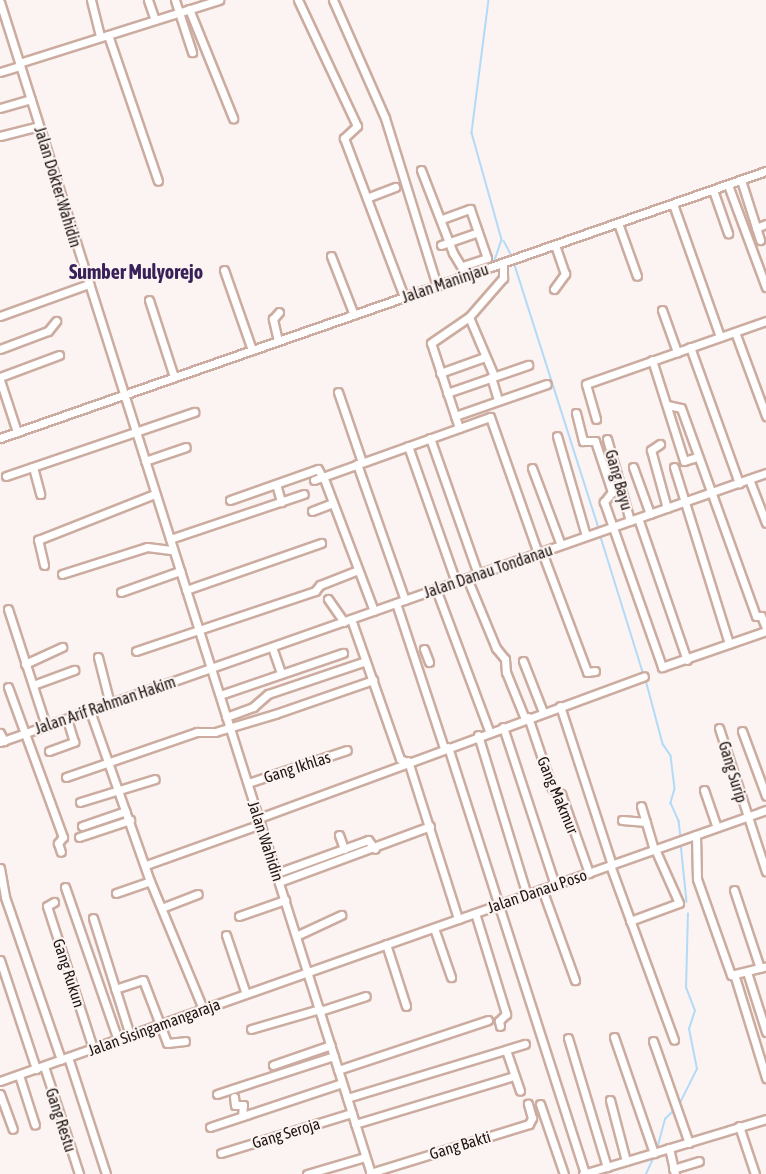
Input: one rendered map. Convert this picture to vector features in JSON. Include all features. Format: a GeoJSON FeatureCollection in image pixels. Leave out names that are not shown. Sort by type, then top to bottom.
{"type":"FeatureCollection","features":[{"type":"Feature","properties":{"kind":"street"},"geometry":{"type":"LineString","coordinates":[[91,0],[100,37]]}},
{"type":"Feature","properties":{"kind":"street"},"geometry":{"type":"LineString","coordinates":[[148,0],[155,20]]}},
{"type":"Feature","properties":{"kind":"street"},"geometry":{"type":"LineString","coordinates":[[174,0],[192,52]]}},
{"type":"Feature","properties":{"kind":"street"},"geometry":{"type":"LineString","coordinates":[[0,72],[100,37],[219,0]]}},
{"type":"Feature","properties":{"kind":"street"},"geometry":{"type":"LineString","coordinates":[[298,0],[357,126],[344,138],[369,197],[404,297]]}},
{"type":"Feature","properties":{"kind":"street"},"geometry":{"type":"LineString","coordinates":[[333,0],[385,118],[437,286]]}},
{"type":"Feature","properties":{"kind":"street","name":"Jalan Dokter Wahidin"},"geometry":{"type":"LineString","coordinates":[[0,2],[160,508]]}},
{"type":"Feature","properties":{"kind":"street"},"geometry":{"type":"LineString","coordinates":[[189,9],[233,118]]}},
{"type":"Feature","properties":{"kind":"street"},"geometry":{"type":"LineString","coordinates":[[0,33],[9,30]]}},
{"type":"Feature","properties":{"kind":"street"},"geometry":{"type":"LineString","coordinates":[[108,35],[159,181]]}},
{"type":"Feature","properties":{"kind":"street"},"geometry":{"type":"LineString","coordinates":[[0,108],[30,99]]}},
{"type":"Feature","properties":{"kind":"street"},"geometry":{"type":"LineString","coordinates":[[0,136],[39,126]]}},
{"type":"Feature","properties":{"kind":"street"},"geometry":{"type":"LineString","coordinates":[[421,170],[450,242],[467,276]]}},
{"type":"Feature","properties":{"kind":"street","name":"Jalan Maninjau"},"geometry":{"type":"LineString","coordinates":[[0,438],[766,171]]}},
{"type":"Feature","properties":{"kind":"street"},"geometry":{"type":"LineString","coordinates":[[741,180],[760,240]]}},
{"type":"Feature","properties":{"kind":"street"},"geometry":{"type":"LineString","coordinates":[[728,185],[766,287]]}},
{"type":"Feature","properties":{"kind":"street"},"geometry":{"type":"LineString","coordinates":[[369,197],[395,187]]}},
{"type":"Feature","properties":{"kind":"street"},"geometry":{"type":"LineString","coordinates":[[713,190],[728,233]]}},
{"type":"Feature","properties":{"kind":"street"},"geometry":{"type":"LineString","coordinates":[[673,204],[720,337]]}},
{"type":"Feature","properties":{"kind":"street"},"geometry":{"type":"LineString","coordinates":[[442,219],[470,209],[489,268]]}},
{"type":"Feature","properties":{"kind":"street"},"geometry":{"type":"LineString","coordinates":[[618,223],[637,276]]}},
{"type":"Feature","properties":{"kind":"street"},"geometry":{"type":"LineString","coordinates":[[756,228],[766,224]]}},
{"type":"Feature","properties":{"kind":"street"},"geometry":{"type":"LineString","coordinates":[[441,245],[478,232]]}},
{"type":"Feature","properties":{"kind":"street"},"geometry":{"type":"LineString","coordinates":[[554,289],[565,274],[555,245]]}},
{"type":"Feature","properties":{"kind":"street"},"geometry":{"type":"LineString","coordinates":[[331,256],[354,315]]}},
{"type":"Feature","properties":{"kind":"street"},"geometry":{"type":"LineString","coordinates":[[463,266],[485,258]]}},
{"type":"Feature","properties":{"kind":"street"},"geometry":{"type":"LineString","coordinates":[[459,428],[431,341],[469,317],[503,278],[501,264]]}},
{"type":"Feature","properties":{"kind":"street"},"geometry":{"type":"LineString","coordinates":[[224,270],[252,350]]}},
{"type":"Feature","properties":{"kind":"street"},"geometry":{"type":"LineString","coordinates":[[0,316],[89,284]]}},
{"type":"Feature","properties":{"kind":"street"},"geometry":{"type":"LineString","coordinates":[[149,300],[174,377]]}},
{"type":"Feature","properties":{"kind":"street"},"geometry":{"type":"LineString","coordinates":[[662,310],[677,352]]}},
{"type":"Feature","properties":{"kind":"street"},"geometry":{"type":"LineString","coordinates":[[278,341],[273,319],[279,312]]}},
{"type":"Feature","properties":{"kind":"street"},"geometry":{"type":"LineString","coordinates":[[469,317],[493,377],[498,400]]}},
{"type":"Feature","properties":{"kind":"street"},"geometry":{"type":"LineString","coordinates":[[0,349],[48,331],[56,321]]}},
{"type":"Feature","properties":{"kind":"street"},"geometry":{"type":"LineString","coordinates":[[596,419],[586,384],[690,347],[765,324]]}},
{"type":"Feature","properties":{"kind":"street"},"geometry":{"type":"LineString","coordinates":[[735,332],[766,416]]}},
{"type":"Feature","properties":{"kind":"street"},"geometry":{"type":"LineString","coordinates":[[690,347],[739,483]]}},
{"type":"Feature","properties":{"kind":"street"},"geometry":{"type":"LineString","coordinates":[[17,432],[0,379],[59,355]]}},
{"type":"Feature","properties":{"kind":"street"},"geometry":{"type":"LineString","coordinates":[[440,373],[484,357]]}},
{"type":"Feature","properties":{"kind":"street"},"geometry":{"type":"LineString","coordinates":[[652,360],[684,460],[697,457]]}},
{"type":"Feature","properties":{"kind":"street"},"geometry":{"type":"LineString","coordinates":[[447,393],[528,365]]}},
{"type":"Feature","properties":{"kind":"street"},"geometry":{"type":"LineString","coordinates":[[455,416],[547,384]]}},
{"type":"Feature","properties":{"kind":"street"},"geometry":{"type":"LineString","coordinates":[[338,392],[405,600]]}},
{"type":"Feature","properties":{"kind":"street"},"geometry":{"type":"LineString","coordinates":[[0,407],[8,404]]}},
{"type":"Feature","properties":{"kind":"street"},"geometry":{"type":"LineString","coordinates":[[576,413],[583,441],[596,441],[612,492],[604,502],[662,667],[766,630],[761,616],[756,616],[681,408],[667,405]]}},
{"type":"Feature","properties":{"kind":"street"},"geometry":{"type":"LineString","coordinates":[[6,476],[194,412]]}},
{"type":"Feature","properties":{"kind":"street"},"geometry":{"type":"LineString","coordinates":[[314,480],[459,428],[491,419],[587,672],[595,671]]}},
{"type":"Feature","properties":{"kind":"street"},"geometry":{"type":"LineString","coordinates":[[557,436],[586,536]]}},
{"type":"Feature","properties":{"kind":"street"},"geometry":{"type":"LineString","coordinates":[[430,438],[478,574]]}},
{"type":"Feature","properties":{"kind":"street","name":"Gang Bayu"},"geometry":{"type":"LineString","coordinates":[[607,439],[634,520],[687,660]]}},
{"type":"Feature","properties":{"kind":"street"},"geometry":{"type":"LineString","coordinates":[[660,444],[651,450],[667,508]]}},
{"type":"Feature","properties":{"kind":"street"},"geometry":{"type":"LineString","coordinates":[[408,446],[456,582]]}},
{"type":"Feature","properties":{"kind":"street"},"geometry":{"type":"LineString","coordinates":[[145,461],[186,447]]}},
{"type":"Feature","properties":{"kind":"street"},"geometry":{"type":"LineString","coordinates":[[33,467],[40,494]]}},
{"type":"Feature","properties":{"kind":"street"},"geometry":{"type":"LineString","coordinates":[[633,467],[650,514]]}},
{"type":"Feature","properties":{"kind":"street"},"geometry":{"type":"LineString","coordinates":[[674,467],[729,644]]}},
{"type":"Feature","properties":{"kind":"street"},"geometry":{"type":"LineString","coordinates":[[532,468],[561,545]]}},
{"type":"Feature","properties":{"kind":"street"},"geometry":{"type":"LineString","coordinates":[[230,500],[318,469],[374,611]]}},
{"type":"Feature","properties":{"kind":"street","name":"Jalan Danau Tondanau"},"geometry":{"type":"LineString","coordinates":[[211,668],[766,473]]}},
{"type":"Feature","properties":{"kind":"street"},"geometry":{"type":"LineString","coordinates":[[749,479],[766,523]]}},
{"type":"Feature","properties":{"kind":"street"},"geometry":{"type":"LineString","coordinates":[[276,484],[281,502]]}},
{"type":"Feature","properties":{"kind":"street"},"geometry":{"type":"LineString","coordinates":[[44,565],[38,540],[155,494]]}},
{"type":"Feature","properties":{"kind":"street"},"geometry":{"type":"LineString","coordinates":[[170,539],[304,494]]}},
{"type":"Feature","properties":{"kind":"street"},"geometry":{"type":"LineString","coordinates":[[312,511],[333,503]]}},
{"type":"Feature","properties":{"kind":"street","name":"Jalan Wahidin"},"geometry":{"type":"LineString","coordinates":[[160,508],[371,1174]]}},
{"type":"Feature","properties":{"kind":"street"},"geometry":{"type":"LineString","coordinates":[[186,590],[321,543]]}},
{"type":"Feature","properties":{"kind":"street"},"geometry":{"type":"LineString","coordinates":[[62,574],[147,547],[173,550]]}},
{"type":"Feature","properties":{"kind":"street"},"geometry":{"type":"LineString","coordinates":[[136,651],[315,591],[320,585],[358,570]]}},
{"type":"Feature","properties":{"kind":"street"},"geometry":{"type":"LineString","coordinates":[[121,592],[180,571]]}},
{"type":"Feature","properties":{"kind":"street","name":"Gang Makmur"},"geometry":{"type":"LineString","coordinates":[[468,578],[496,648],[505,659],[506,672],[527,718],[552,788],[561,794],[589,873]]}},
{"type":"Feature","properties":{"kind":"street"},"geometry":{"type":"LineString","coordinates":[[436,589],[489,731]]}},
{"type":"Feature","properties":{"kind":"street"},"geometry":{"type":"LineString","coordinates":[[328,599],[347,620],[366,661],[400,759],[406,761],[644,676]]}},
{"type":"Feature","properties":{"kind":"street"},"geometry":{"type":"LineString","coordinates":[[396,603],[544,1036],[555,1084],[589,1173],[739,1126],[766,1120]]}},
{"type":"Feature","properties":{"kind":"street"},"geometry":{"type":"LineString","coordinates":[[8,609],[46,726]]}},
{"type":"Feature","properties":{"kind":"street"},"geometry":{"type":"LineString","coordinates":[[272,647],[281,673]]}},
{"type":"Feature","properties":{"kind":"street"},"geometry":{"type":"LineString","coordinates":[[25,664],[62,648]]}},
{"type":"Feature","properties":{"kind":"street"},"geometry":{"type":"LineString","coordinates":[[415,662],[428,659],[424,649]]}},
{"type":"Feature","properties":{"kind":"street"},"geometry":{"type":"LineString","coordinates":[[220,695],[343,653]]}},
{"type":"Feature","properties":{"kind":"street"},"geometry":{"type":"LineString","coordinates":[[98,657],[110,704]]}},
{"type":"Feature","properties":{"kind":"street"},"geometry":{"type":"LineString","coordinates":[[226,717],[253,707],[268,694],[366,661]]}},
{"type":"Feature","properties":{"kind":"street"},"geometry":{"type":"LineString","coordinates":[[523,661],[543,712]]}},
{"type":"Feature","properties":{"kind":"street","name":"Jalan Arif Rahman Hakim"},"geometry":{"type":"LineString","coordinates":[[2,742],[211,668]]}},
{"type":"Feature","properties":{"kind":"street"},"geometry":{"type":"LineString","coordinates":[[33,685],[74,670]]}},
{"type":"Feature","properties":{"kind":"street"},"geometry":{"type":"LineString","coordinates":[[66,777],[197,732],[209,733],[230,727],[373,680]]}},
{"type":"Feature","properties":{"kind":"street"},"geometry":{"type":"LineString","coordinates":[[8,687],[63,837],[58,843],[61,852]]}},
{"type":"Feature","properties":{"kind":"street"},"geometry":{"type":"LineString","coordinates":[[560,706],[630,921],[674,1040]]}},
{"type":"Feature","properties":{"kind":"street"},"geometry":{"type":"LineString","coordinates":[[90,711],[150,881],[164,907],[203,1010]]}},
{"type":"Feature","properties":{"kind":"street"},"geometry":{"type":"LineString","coordinates":[[49,751],[74,742],[67,719]]}},
{"type":"Feature","properties":{"kind":"street"},"geometry":{"type":"LineString","coordinates":[[503,727],[555,885]]}},
{"type":"Feature","properties":{"kind":"street","name":"Gang Surip"},"geometry":{"type":"LineString","coordinates":[[720,728],[746,817],[766,872]]}},
{"type":"Feature","properties":{"kind":"street"},"geometry":{"type":"LineString","coordinates":[[742,731],[766,796]]}},
{"type":"Feature","properties":{"kind":"street"},"geometry":{"type":"LineString","coordinates":[[0,733],[2,742]]}},
{"type":"Feature","properties":{"kind":"street"},"geometry":{"type":"LineString","coordinates":[[478,735],[527,895]]}},
{"type":"Feature","properties":{"kind":"street","name":"Gang Ikhlas"},"geometry":{"type":"LineString","coordinates":[[248,783],[347,750]]}},
{"type":"Feature","properties":{"kind":"street"},"geometry":{"type":"LineString","coordinates":[[146,865],[407,766],[406,761]]}},
{"type":"Feature","properties":{"kind":"street"},"geometry":{"type":"LineString","coordinates":[[406,761],[430,826],[458,919]]}},
{"type":"Feature","properties":{"kind":"street"},"geometry":{"type":"LineString","coordinates":[[80,802],[155,779]]}},
{"type":"Feature","properties":{"kind":"street"},"geometry":{"type":"LineString","coordinates":[[704,790],[717,827]]}},
{"type":"Feature","properties":{"kind":"street"},"geometry":{"type":"LineString","coordinates":[[630,921],[679,903],[655,850],[641,806]]}},
{"type":"Feature","properties":{"kind":"street","name":"Jalan Danau Poso"},"geometry":{"type":"LineString","coordinates":[[308,972],[766,810]]}},
{"type":"Feature","properties":{"kind":"street"},"geometry":{"type":"LineString","coordinates":[[82,826],[126,811]]}},
{"type":"Feature","properties":{"kind":"street"},"geometry":{"type":"LineString","coordinates":[[79,837],[130,820]]}},
{"type":"Feature","properties":{"kind":"street"},"geometry":{"type":"LineString","coordinates":[[622,820],[646,822]]}},
{"type":"Feature","properties":{"kind":"street"},"geometry":{"type":"LineString","coordinates":[[279,882],[375,849],[430,826]]}},
{"type":"Feature","properties":{"kind":"street"},"geometry":{"type":"LineString","coordinates":[[339,835],[344,849]]}},
{"type":"Feature","properties":{"kind":"street"},"geometry":{"type":"LineString","coordinates":[[696,835],[697,879],[735,977],[766,1078]]}},
{"type":"Feature","properties":{"kind":"street"},"geometry":{"type":"LineString","coordinates":[[276,873],[370,839],[375,849]]}},
{"type":"Feature","properties":{"kind":"street"},"geometry":{"type":"LineString","coordinates":[[332,854],[335,863]]}},
{"type":"Feature","properties":{"kind":"street"},"geometry":{"type":"LineString","coordinates":[[0,868],[2,898],[65,1058],[106,1174]]}},
{"type":"Feature","properties":{"kind":"street"},"geometry":{"type":"LineString","coordinates":[[116,893],[150,881]]}},
{"type":"Feature","properties":{"kind":"street"},"geometry":{"type":"LineString","coordinates":[[65,887],[118,1040]]}},
{"type":"Feature","properties":{"kind":"street"},"geometry":{"type":"LineString","coordinates":[[542,889],[575,980]]}},
{"type":"Feature","properties":{"kind":"street"},"geometry":{"type":"LineString","coordinates":[[734,890],[763,967],[735,977]]}},
{"type":"Feature","properties":{"kind":"street"},"geometry":{"type":"LineString","coordinates":[[164,907],[198,894]]}},
{"type":"Feature","properties":{"kind":"street"},"geometry":{"type":"LineString","coordinates":[[239,916],[285,900]]}},
{"type":"Feature","properties":{"kind":"street","name":"Gang Rukun"},"geometry":{"type":"LineString","coordinates":[[54,902],[47,906],[93,1048]]}},
{"type":"Feature","properties":{"kind":"street"},"geometry":{"type":"LineString","coordinates":[[475,913],[506,1014],[499,1021],[500,1026]]}},
{"type":"Feature","properties":{"kind":"street"},"geometry":{"type":"LineString","coordinates":[[296,936],[341,915]]}},
{"type":"Feature","properties":{"kind":"street"},"geometry":{"type":"LineString","coordinates":[[93,918],[130,1035]]}},
{"type":"Feature","properties":{"kind":"street"},"geometry":{"type":"LineString","coordinates":[[434,928],[451,977]]}},
{"type":"Feature","properties":{"kind":"street"},"geometry":{"type":"LineString","coordinates":[[226,935],[246,994]]}},
{"type":"Feature","properties":{"kind":"street"},"geometry":{"type":"LineString","coordinates":[[386,944],[406,1006]]}},
{"type":"Feature","properties":{"kind":"street","name":"Gang Restu"},"geometry":{"type":"LineString","coordinates":[[0,960],[79,1174]]}},
{"type":"Feature","properties":{"kind":"street","name":"Jalan Sisingamangaraja"},"geometry":{"type":"LineString","coordinates":[[0,1081],[308,972]]}},
{"type":"Feature","properties":{"kind":"street"},"geometry":{"type":"LineString","coordinates":[[747,972],[766,1032]]}},
{"type":"Feature","properties":{"kind":"street"},"geometry":{"type":"LineString","coordinates":[[115,989],[143,980],[168,1044],[186,1041]]}},
{"type":"Feature","properties":{"kind":"street"},"geometry":{"type":"LineString","coordinates":[[251,1029],[366,996]]}},
{"type":"Feature","properties":{"kind":"street"},"geometry":{"type":"LineString","coordinates":[[338,1070],[488,1020]]}},
{"type":"Feature","properties":{"kind":"street"},"geometry":{"type":"LineString","coordinates":[[614,1036],[660,1151],[674,1171],[699,1161]]}},
{"type":"Feature","properties":{"kind":"street"},"geometry":{"type":"LineString","coordinates":[[568,1038],[607,1167]]}},
{"type":"Feature","properties":{"kind":"street"},"geometry":{"type":"LineString","coordinates":[[653,1041],[689,1143]]}},
{"type":"Feature","properties":{"kind":"street"},"geometry":{"type":"LineString","coordinates":[[347,1098],[525,1044]]}},
{"type":"Feature","properties":{"kind":"street"},"geometry":{"type":"LineString","coordinates":[[273,1065],[331,1045]]}},
{"type":"Feature","properties":{"kind":"street"},"geometry":{"type":"LineString","coordinates":[[506,1050],[520,1091]]}},
{"type":"Feature","properties":{"kind":"street"},"geometry":{"type":"LineString","coordinates":[[217,1094],[334,1056]]}},
{"type":"Feature","properties":{"kind":"street"},"geometry":{"type":"LineString","coordinates":[[19,1075],[35,1125]]}},
{"type":"Feature","properties":{"kind":"street"},"geometry":{"type":"LineString","coordinates":[[355,1124],[514,1076]]}},
{"type":"Feature","properties":{"kind":"street"},"geometry":{"type":"LineString","coordinates":[[210,1127],[342,1083]]}},
{"type":"Feature","properties":{"kind":"street"},"geometry":{"type":"LineString","coordinates":[[0,1094],[13,1129]]}},
{"type":"Feature","properties":{"kind":"street"},"geometry":{"type":"LineString","coordinates":[[234,1097],[234,1105],[243,1105],[242,1116]]}},
{"type":"Feature","properties":{"kind":"street"},"geometry":{"type":"LineString","coordinates":[[610,1100],[626,1161]]}},
{"type":"Feature","properties":{"kind":"street","name":"Gang Bakti"},"geometry":{"type":"LineString","coordinates":[[371,1174],[529,1124],[532,1119],[528,1104]]}},
{"type":"Feature","properties":{"kind":"street"},"geometry":{"type":"LineString","coordinates":[[540,1104],[564,1174]]}},
{"type":"Feature","properties":{"kind":"street","name":"Gang Seroja"},"geometry":{"type":"LineString","coordinates":[[221,1153],[352,1113]]}},
{"type":"Feature","properties":{"kind":"street"},"geometry":{"type":"LineString","coordinates":[[739,1126],[755,1174]]}},
{"type":"Feature","properties":{"kind":"street"},"geometry":{"type":"LineString","coordinates":[[307,1174],[365,1157]]}},
{"type":"Feature","properties":{"kind":"waterway"},"geometry":{"type":"LineString","coordinates":[[489,0],[472,133],[502,240],[494,263]]}},
{"type":"Feature","properties":{"kind":"waterway"},"geometry":{"type":"LineString","coordinates":[[504,241],[513,258]]}},
{"type":"Feature","properties":{"kind":"waterway"},"geometry":{"type":"LineString","coordinates":[[514,262],[599,529]]}},
{"type":"Feature","properties":{"kind":"waterway"},"geometry":{"type":"LineString","coordinates":[[600,534],[643,672]]}},
{"type":"Feature","properties":{"kind":"waterway"},"geometry":{"type":"LineString","coordinates":[[646,680],[663,744],[671,756],[675,789],[671,803],[679,821],[681,838]]}},
{"type":"Feature","properties":{"kind":"waterway"},"geometry":{"type":"LineString","coordinates":[[681,843],[687,902]]}},
{"type":"Feature","properties":{"kind":"waterway"},"geometry":{"type":"LineString","coordinates":[[679,1105],[697,1069],[689,1029],[695,1011],[686,988],[688,914]]}},
{"type":"Feature","properties":{"kind":"waterway"},"geometry":{"type":"LineString","coordinates":[[657,1149],[665,1119],[675,1109]]}},
{"type":"Feature","properties":{"kind":"waterway"},"geometry":{"type":"LineString","coordinates":[[646,1174],[654,1157]]}},
{"type":"Feature","properties":{"kind":"district","name":"Sumber Mulyorejo"},"geometry":{"type":"Point","coordinates":[136,271]}}]}
